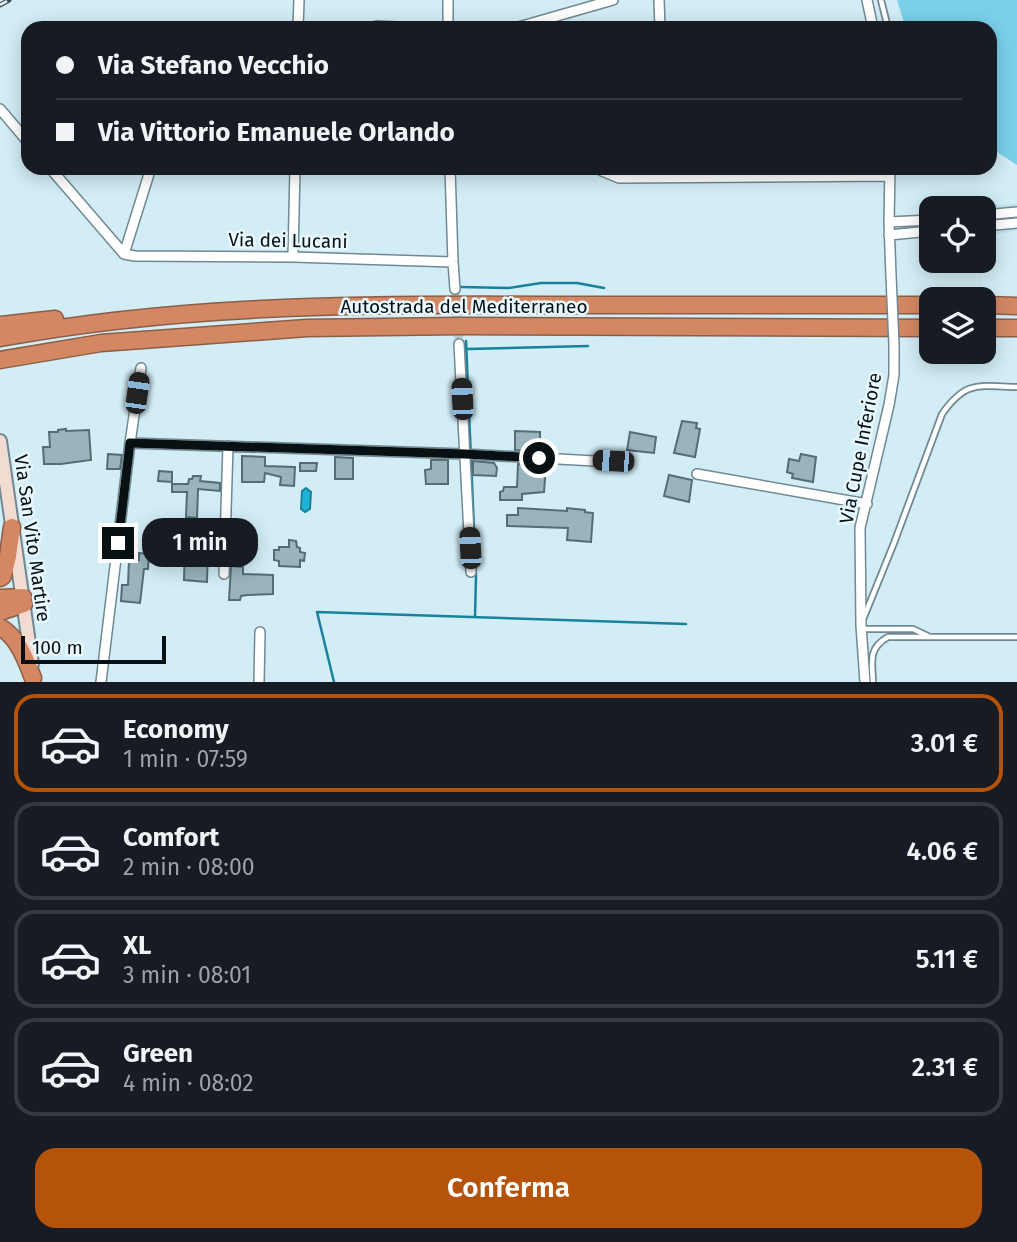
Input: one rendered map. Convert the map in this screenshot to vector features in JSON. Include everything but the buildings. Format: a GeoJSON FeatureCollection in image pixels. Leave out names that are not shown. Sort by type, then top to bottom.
{"type":"FeatureCollection","features":[{"type":"Feature","properties":{"kind":"highway","name":"Autostrada del Mediterraneo"},"geometry":{"type":"LineString","coordinates":[[4,331],[186,313],[307,306],[919,305]]}},
{"type":"Feature","properties":{"kind":"highway"},"geometry":{"type":"LineString","coordinates":[[996,306],[1017,306]]}},
{"type":"Feature","properties":{"kind":"highway","name":"Autostrada del Mediterraneo"},"geometry":{"type":"LineString","coordinates":[[5,364],[101,343],[321,328],[919,328]]}},
{"type":"Feature","properties":{"kind":"highway"},"geometry":{"type":"LineString","coordinates":[[996,328],[1017,328]]}},
{"type":"Feature","properties":{"kind":"highway"},"geometry":{"type":"LineString","coordinates":[[0,578],[3,576],[8,556],[12,527]]}},
{"type":"Feature","properties":{"kind":"highway"},"geometry":{"type":"LineString","coordinates":[[0,598],[23,600]]}},
{"type":"Feature","properties":{"kind":"highway"},"geometry":{"type":"LineString","coordinates":[[0,612],[23,600]]}},
{"type":"Feature","properties":{"kind":"highway"},"geometry":{"type":"LineString","coordinates":[[0,626],[17,643],[34,680]]}},
{"type":"Feature","properties":{"kind":"street"},"geometry":{"type":"LineString","coordinates":[[298,21],[299,0]]}},
{"type":"Feature","properties":{"kind":"street"},"geometry":{"type":"LineString","coordinates":[[448,0],[448,21]]}},
{"type":"Feature","properties":{"kind":"street"},"geometry":{"type":"LineString","coordinates":[[540,21],[613,0]]}},
{"type":"Feature","properties":{"kind":"street"},"geometry":{"type":"LineString","coordinates":[[659,0],[660,21]]}},
{"type":"Feature","properties":{"kind":"street"},"geometry":{"type":"LineString","coordinates":[[867,0],[872,21]]}},
{"type":"Feature","properties":{"kind":"street"},"geometry":{"type":"LineString","coordinates":[[0,110],[21,134]]}},
{"type":"Feature","properties":{"kind":"street"},"geometry":{"type":"LineString","coordinates":[[56,175],[124,254]]}},
{"type":"Feature","properties":{"kind":"street"},"geometry":{"type":"LineString","coordinates":[[124,254],[149,175]]}},
{"type":"Feature","properties":{"kind":"street"},"geometry":{"type":"LineString","coordinates":[[293,257],[295,175]]}},
{"type":"Feature","properties":{"kind":"street"},"geometry":{"type":"LineString","coordinates":[[450,175],[455,289]]}},
{"type":"Feature","properties":{"kind":"street"},"geometry":{"type":"LineString","coordinates":[[610,175],[618,178],[754,175]]}},
{"type":"Feature","properties":{"kind":"street","name":"Via Cupe Inferiore"},"geometry":{"type":"LineString","coordinates":[[865,682],[861,627],[860,528],[894,376],[889,175]]}},
{"type":"Feature","properties":{"kind":"street"},"geometry":{"type":"LineString","coordinates":[[996,214],[1017,212]]}},
{"type":"Feature","properties":{"kind":"street"},"geometry":{"type":"LineString","coordinates":[[889,222],[919,221]]}},
{"type":"Feature","properties":{"kind":"street"},"geometry":{"type":"LineString","coordinates":[[996,225],[1017,223]]}},
{"type":"Feature","properties":{"kind":"street"},"geometry":{"type":"LineString","coordinates":[[889,235],[919,232]]}},
{"type":"Feature","properties":{"kind":"street","name":"Via dei Lucani"},"geometry":{"type":"LineString","coordinates":[[124,254],[453,262]]}},
{"type":"Feature","properties":{"kind":"street"},"geometry":{"type":"LineString","coordinates":[[458,344],[471,572]]}},
{"type":"Feature","properties":{"kind":"street"},"geometry":{"type":"LineString","coordinates":[[101,682],[141,368]]}},
{"type":"Feature","properties":{"kind":"street","name":"Via San Vito Martire"},"geometry":{"type":"LineString","coordinates":[[0,441],[34,680]]}},
{"type":"Feature","properties":{"kind":"street"},"geometry":{"type":"LineString","coordinates":[[130,443],[613,461]]}},
{"type":"Feature","properties":{"kind":"street"},"geometry":{"type":"LineString","coordinates":[[224,574],[228,446]]}},
{"type":"Feature","properties":{"kind":"street"},"geometry":{"type":"LineString","coordinates":[[697,474],[867,504]]}},
{"type":"Feature","properties":{"kind":"street"},"geometry":{"type":"LineString","coordinates":[[259,682],[260,632]]}},
{"type":"Feature","properties":{"kind":"lane"},"geometry":{"type":"LineString","coordinates":[[881,0],[886,21]]}},
{"type":"Feature","properties":{"kind":"lane"},"geometry":{"type":"LineString","coordinates":[[929,636],[913,629],[861,627],[942,415],[965,389],[981,386],[1017,387]]}},
{"type":"Feature","properties":{"kind":"lane"},"geometry":{"type":"LineString","coordinates":[[873,682],[872,656],[875,647],[888,637],[1017,637]]}},
{"type":"Feature","properties":{"kind":"shaded area"},"geometry":{"type":"Polygon","coordinates":[[[897,0],[1017,0],[1017,165],[997,152],[997,21],[903,21],[897,0]]]}},
{"type":"Feature","properties":{"kind":"shaded area"},"geometry":{"type":"Polygon","coordinates":[[[1017,204],[1017,231],[996,234],[996,206],[1017,204]]]}},
{"type":"Feature","properties":{"kind":"shaded area"},"geometry":{"type":"Polygon","coordinates":[[[306,488],[311,492],[310,509],[305,512],[301,509],[302,491],[306,488]]]}},
{"type":"Feature","properties":{"kind":"waterway"},"geometry":{"type":"LineString","coordinates":[[460,287],[509,288],[541,283],[577,283],[604,288]]}},
{"type":"Feature","properties":{"kind":"waterway"},"geometry":{"type":"LineString","coordinates":[[466,341],[476,576],[475,617]]}},
{"type":"Feature","properties":{"kind":"waterway"},"geometry":{"type":"LineString","coordinates":[[467,349],[588,346]]}},
{"type":"Feature","properties":{"kind":"waterway"},"geometry":{"type":"LineString","coordinates":[[334,682],[317,612],[686,624]]}},
{"type":"Feature","properties":{"kind":"tunnel"},"geometry":{"type":"LineString","coordinates":[[455,289],[459,344]]}},
{"type":"Feature","properties":{"kind":"railway"},"geometry":{"type":"LineString","coordinates":[[0,5],[9,0]]}},
{"type":"Feature","properties":{"kind":"route"},"geometry":{"type":"LineString","coordinates":[[118,543],[130,443],[539,458]]}}]}
